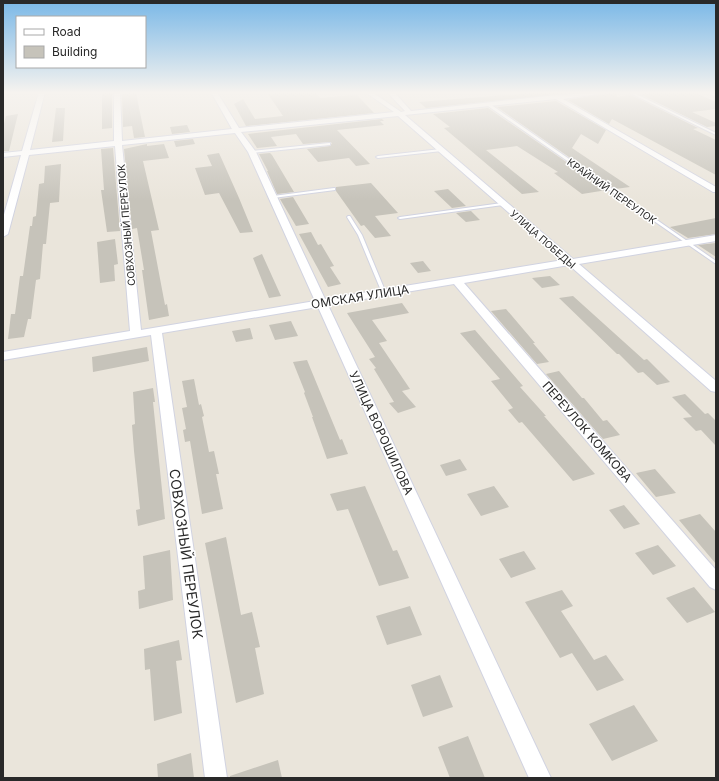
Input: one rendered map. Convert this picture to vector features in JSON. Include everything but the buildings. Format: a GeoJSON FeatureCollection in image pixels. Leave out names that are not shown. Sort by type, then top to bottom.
{"type":"FeatureCollection","features":[{"type":"Feature","properties":{"kind":"street"},"geometry":{"type":"LineString","coordinates":[[3,234],[32,128]]}},
{"type":"Feature","properties":{"kind":"street","name":"СОВХОЗНЫЙ ПЕРЕУЛОК"},"geometry":{"type":"LineString","coordinates":[[118,128],[136,333]]}},
{"type":"Feature","properties":{"kind":"street"},"geometry":{"type":"LineString","coordinates":[[3,155],[252,128]]}},
{"type":"Feature","properties":{"kind":"street","name":"УЛИЦА ПОБЕДЫ"},"geometry":{"type":"LineString","coordinates":[[416,128],[716,388]]}},
{"type":"Feature","properties":{"kind":"street"},"geometry":{"type":"LineString","coordinates":[[610,128],[716,190]]}},
{"type":"Feature","properties":{"kind":"street","name":"УЛИЦА ВОРОШИЛОВА"},"geometry":{"type":"LineString","coordinates":[[236,130],[252,152],[540,778]]}},
{"type":"Feature","properties":{"kind":"street","name":"ОМСКАЯ УЛИЦА"},"geometry":{"type":"LineString","coordinates":[[3,356],[716,238]]}},
{"type":"Feature","properties":{"kind":"street","name":"ПЕРЕУЛОК КОМКОВА"},"geometry":{"type":"LineString","coordinates":[[457,281],[716,582]]}},
{"type":"Feature","properties":{"kind":"street","name":"СОВХОЗНЫЙ ПЕРЕУЛОК"},"geometry":{"type":"LineString","coordinates":[[156,330],[216,778]]}},
{"type":"Feature","properties":{"kind":"lane","name":"КРАЙНИЙ ПЕРЕУЛОК"},"geometry":{"type":"LineString","coordinates":[[522,128],[716,263]]}},
{"type":"Feature","properties":{"kind":"lane"},"geometry":{"type":"LineString","coordinates":[[705,128],[716,134]]}},
{"type":"Feature","properties":{"kind":"lane"},"geometry":{"type":"LineString","coordinates":[[252,152],[328,144]]}},
{"type":"Feature","properties":{"kind":"lane"},"geometry":{"type":"LineString","coordinates":[[378,157],[441,150]]}},
{"type":"Feature","properties":{"kind":"lane"},"geometry":{"type":"LineString","coordinates":[[273,197],[334,189]]}},
{"type":"Feature","properties":{"kind":"lane"},"geometry":{"type":"LineString","coordinates":[[400,218],[502,204]]}},
{"type":"Feature","properties":{"kind":"lane"},"geometry":{"type":"LineString","coordinates":[[349,217],[360,235],[384,293]]}}]}
